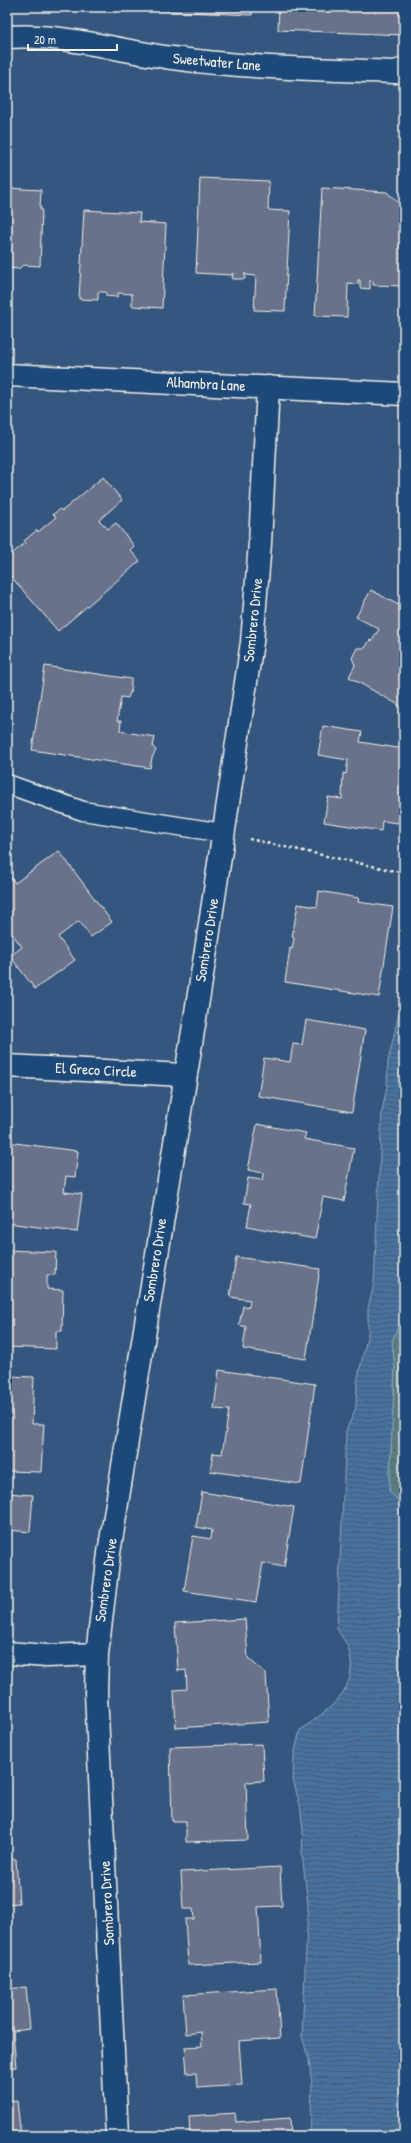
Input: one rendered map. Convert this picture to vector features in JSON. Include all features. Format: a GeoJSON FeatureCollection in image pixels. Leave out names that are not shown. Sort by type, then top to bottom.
{"type":"FeatureCollection","features":[{"type":"Feature","properties":{"kind":"street","name":"Sweetwater Lane"},"geometry":{"type":"LineString","coordinates":[[7,37],[43,37],[85,42],[171,58],[237,65],[395,72],[404,69]]}},
{"type":"Feature","properties":{"kind":"street","name":"Alhambra Lane"},"geometry":{"type":"LineString","coordinates":[[7,375],[404,394]]}},
{"type":"Feature","properties":{"kind":"street","name":"Sombrero Drive"},"geometry":{"type":"LineString","coordinates":[[117,2136],[96,1693],[97,1654],[109,1553],[252,642],[260,543],[268,387]]}},
{"type":"Feature","properties":{"kind":"street","name":"El Greco Circle"},"geometry":{"type":"LineString","coordinates":[[7,1066],[184,1075]]}},
{"type":"Feature","properties":{"kind":"street"},"geometry":{"type":"LineString","coordinates":[[7,1653],[48,1656],[97,1654]]}},
{"type":"Feature","properties":{"kind":"lane"},"geometry":{"type":"LineString","coordinates":[[7,784],[83,811],[223,833]]}},
{"type":"Feature","properties":{"kind":"path"},"geometry":{"type":"LineString","coordinates":[[223,833],[404,873]]}},
{"type":"Feature","properties":{"kind":"green space"},"geometry":{"type":"Polygon","coordinates":[[[404,1311],[404,1507],[389,1491],[395,1367],[392,1342],[404,1311]]]}},
{"type":"Feature","properties":{"kind":"water"},"geometry":{"type":"Polygon","coordinates":[[[404,1008],[404,1311],[392,1342],[395,1367],[389,1491],[404,1507],[404,2136],[310,2136],[312,2086],[309,2061],[302,2036],[308,1904],[302,1854],[303,1830],[300,1805],[293,1780],[294,1755],[300,1730],[321,1715],[339,1698],[350,1677],[351,1665],[349,1651],[337,1629],[346,1431],[356,1407],[357,1382],[368,1333],[368,1308],[374,1284],[382,1111],[387,1086],[388,1061],[399,1013],[404,1008]]]}},
{"type":"Feature","properties":{"kind":"building"},"geometry":{"type":"Polygon","coordinates":[[[84,7],[252,7],[252,15],[84,7]]]}},
{"type":"Feature","properties":{"kind":"building"},"geometry":{"type":"Polygon","coordinates":[[[279,7],[404,7],[404,35],[278,30],[279,7]]]}},
{"type":"Feature","properties":{"kind":"building"},"geometry":{"type":"Polygon","coordinates":[[[200,178],[269,181],[268,210],[290,211],[285,311],[254,310],[256,276],[246,275],[245,273],[245,279],[232,279],[233,273],[231,275],[196,273],[200,178]]]}},
{"type":"Feature","properties":{"kind":"building"},"geometry":{"type":"Polygon","coordinates":[[[7,188],[41,190],[40,209],[42,209],[40,266],[23,265],[19,269],[9,268],[7,266],[7,188]]]}},
{"type":"Feature","properties":{"kind":"building"},"geometry":{"type":"Polygon","coordinates":[[[322,188],[387,192],[404,208],[404,286],[373,285],[373,281],[370,280],[370,289],[360,288],[360,280],[358,280],[358,284],[348,283],[347,317],[315,316],[322,188]]]}},
{"type":"Feature","properties":{"kind":"building"},"geometry":{"type":"Polygon","coordinates":[[[84,210],[140,213],[139,222],[166,224],[162,308],[132,306],[132,294],[118,293],[117,297],[106,296],[106,292],[98,292],[98,300],[79,299],[84,210]]]}},
{"type":"Feature","properties":{"kind":"building"},"geometry":{"type":"Polygon","coordinates":[[[103,477],[122,500],[99,520],[108,529],[116,523],[134,546],[130,550],[140,561],[58,631],[7,572],[7,558],[25,543],[24,541],[37,530],[38,532],[56,517],[53,514],[60,509],[62,511],[103,477]]]}},
{"type":"Feature","properties":{"kind":"building"},"geometry":{"type":"Polygon","coordinates":[[[371,590],[404,608],[404,708],[349,677],[355,665],[352,658],[357,648],[365,648],[370,640],[372,641],[379,629],[356,617],[371,590]]]}},
{"type":"Feature","properties":{"kind":"building"},"geometry":{"type":"Polygon","coordinates":[[[45,666],[131,679],[131,690],[128,698],[121,697],[117,721],[121,721],[120,731],[155,737],[153,747],[156,750],[152,758],[150,768],[32,750],[45,666]]]}},
{"type":"Feature","properties":{"kind":"building"},"geometry":{"type":"Polygon","coordinates":[[[323,726],[362,732],[360,742],[404,749],[404,809],[401,808],[398,823],[382,821],[381,831],[324,822],[328,797],[342,799],[343,773],[346,774],[348,760],[318,755],[323,726]]]}},
{"type":"Feature","properties":{"kind":"building"},"geometry":{"type":"Polygon","coordinates":[[[59,851],[112,922],[91,937],[79,921],[58,937],[75,960],[35,989],[10,956],[22,947],[7,927],[7,880],[11,877],[15,883],[59,851]]]}},
{"type":"Feature","properties":{"kind":"building"},"geometry":{"type":"Polygon","coordinates":[[[319,891],[359,898],[358,902],[393,907],[379,997],[285,982],[290,948],[292,949],[294,938],[292,937],[298,904],[317,907],[319,891]]]}},
{"type":"Feature","properties":{"kind":"building"},"geometry":{"type":"Polygon","coordinates":[[[306,1020],[365,1030],[352,1112],[258,1096],[264,1058],[290,1062],[293,1044],[302,1045],[306,1020]]]}},
{"type":"Feature","properties":{"kind":"building"},"geometry":{"type":"Polygon","coordinates":[[[257,1124],[306,1133],[304,1139],[354,1148],[344,1201],[323,1197],[315,1239],[247,1226],[251,1204],[244,1203],[248,1178],[262,1180],[263,1173],[248,1170],[257,1124]]]}},
{"type":"Feature","properties":{"kind":"building"},"geometry":{"type":"Polygon","coordinates":[[[7,1142],[78,1151],[75,1177],[66,1176],[64,1192],[82,1194],[77,1232],[7,1223],[7,1142]]]}},
{"type":"Feature","properties":{"kind":"building"},"geometry":{"type":"Polygon","coordinates":[[[7,1250],[56,1252],[55,1275],[47,1275],[47,1289],[63,1290],[62,1331],[56,1331],[56,1349],[7,1347],[7,1250]]]}},
{"type":"Feature","properties":{"kind":"building"},"geometry":{"type":"Polygon","coordinates":[[[236,1257],[320,1269],[306,1359],[243,1349],[246,1327],[239,1325],[243,1306],[249,1307],[250,1300],[230,1297],[236,1257]]]}},
{"type":"Feature","properties":{"kind":"building"},"geometry":{"type":"Polygon","coordinates":[[[219,1370],[315,1384],[301,1484],[210,1471],[213,1453],[222,1454],[229,1410],[214,1409],[219,1370]]]}},
{"type":"Feature","properties":{"kind":"building"},"geometry":{"type":"Polygon","coordinates":[[[7,1376],[34,1377],[32,1424],[44,1424],[41,1472],[7,1471],[7,1376]]]}},
{"type":"Feature","properties":{"kind":"building"},"geometry":{"type":"Polygon","coordinates":[[[202,1492],[294,1507],[284,1567],[263,1563],[256,1602],[184,1591],[193,1536],[211,1539],[212,1530],[196,1527],[202,1492]]]}},
{"type":"Feature","properties":{"kind":"building"},"geometry":{"type":"Polygon","coordinates":[[[7,1493],[33,1495],[30,1532],[8,1530],[7,1541],[7,1493]]]}},
{"type":"Feature","properties":{"kind":"building"},"geometry":{"type":"Polygon","coordinates":[[[245,1619],[248,1658],[266,1674],[269,1722],[176,1728],[174,1690],[187,1689],[186,1670],[178,1671],[175,1623],[245,1619]]]}},
{"type":"Feature","properties":{"kind":"building"},"geometry":{"type":"Polygon","coordinates":[[[262,1744],[264,1781],[246,1782],[248,1840],[186,1842],[186,1821],[172,1821],[170,1747],[262,1744]]]}},
{"type":"Feature","properties":{"kind":"building"},"geometry":{"type":"Polygon","coordinates":[[[7,1859],[16,1859],[19,1903],[7,1904],[7,1859]]]}},
{"type":"Feature","properties":{"kind":"building"},"geometry":{"type":"Polygon","coordinates":[[[280,1867],[282,1906],[258,1907],[261,1962],[188,1965],[185,1919],[194,1919],[193,1909],[183,1909],[181,1872],[280,1867]]]}},
{"type":"Feature","properties":{"kind":"building"},"geometry":{"type":"Polygon","coordinates":[[[26,1987],[30,2029],[13,2031],[16,2067],[7,2068],[7,1989],[26,1987]]]}},
{"type":"Feature","properties":{"kind":"building"},"geometry":{"type":"Polygon","coordinates":[[[277,1989],[280,2038],[239,2041],[242,2085],[197,2088],[196,2073],[187,2073],[185,2047],[202,2046],[201,2032],[186,2034],[183,1995],[277,1989]]]}},
{"type":"Feature","properties":{"kind":"building"},"geometry":{"type":"Polygon","coordinates":[[[17,2101],[21,2136],[7,2136],[7,2102],[17,2101]]]}},
{"type":"Feature","properties":{"kind":"building"},"geometry":{"type":"Polygon","coordinates":[[[235,2113],[236,2122],[290,2118],[291,2136],[190,2136],[189,2116],[235,2113]]]}}]}
